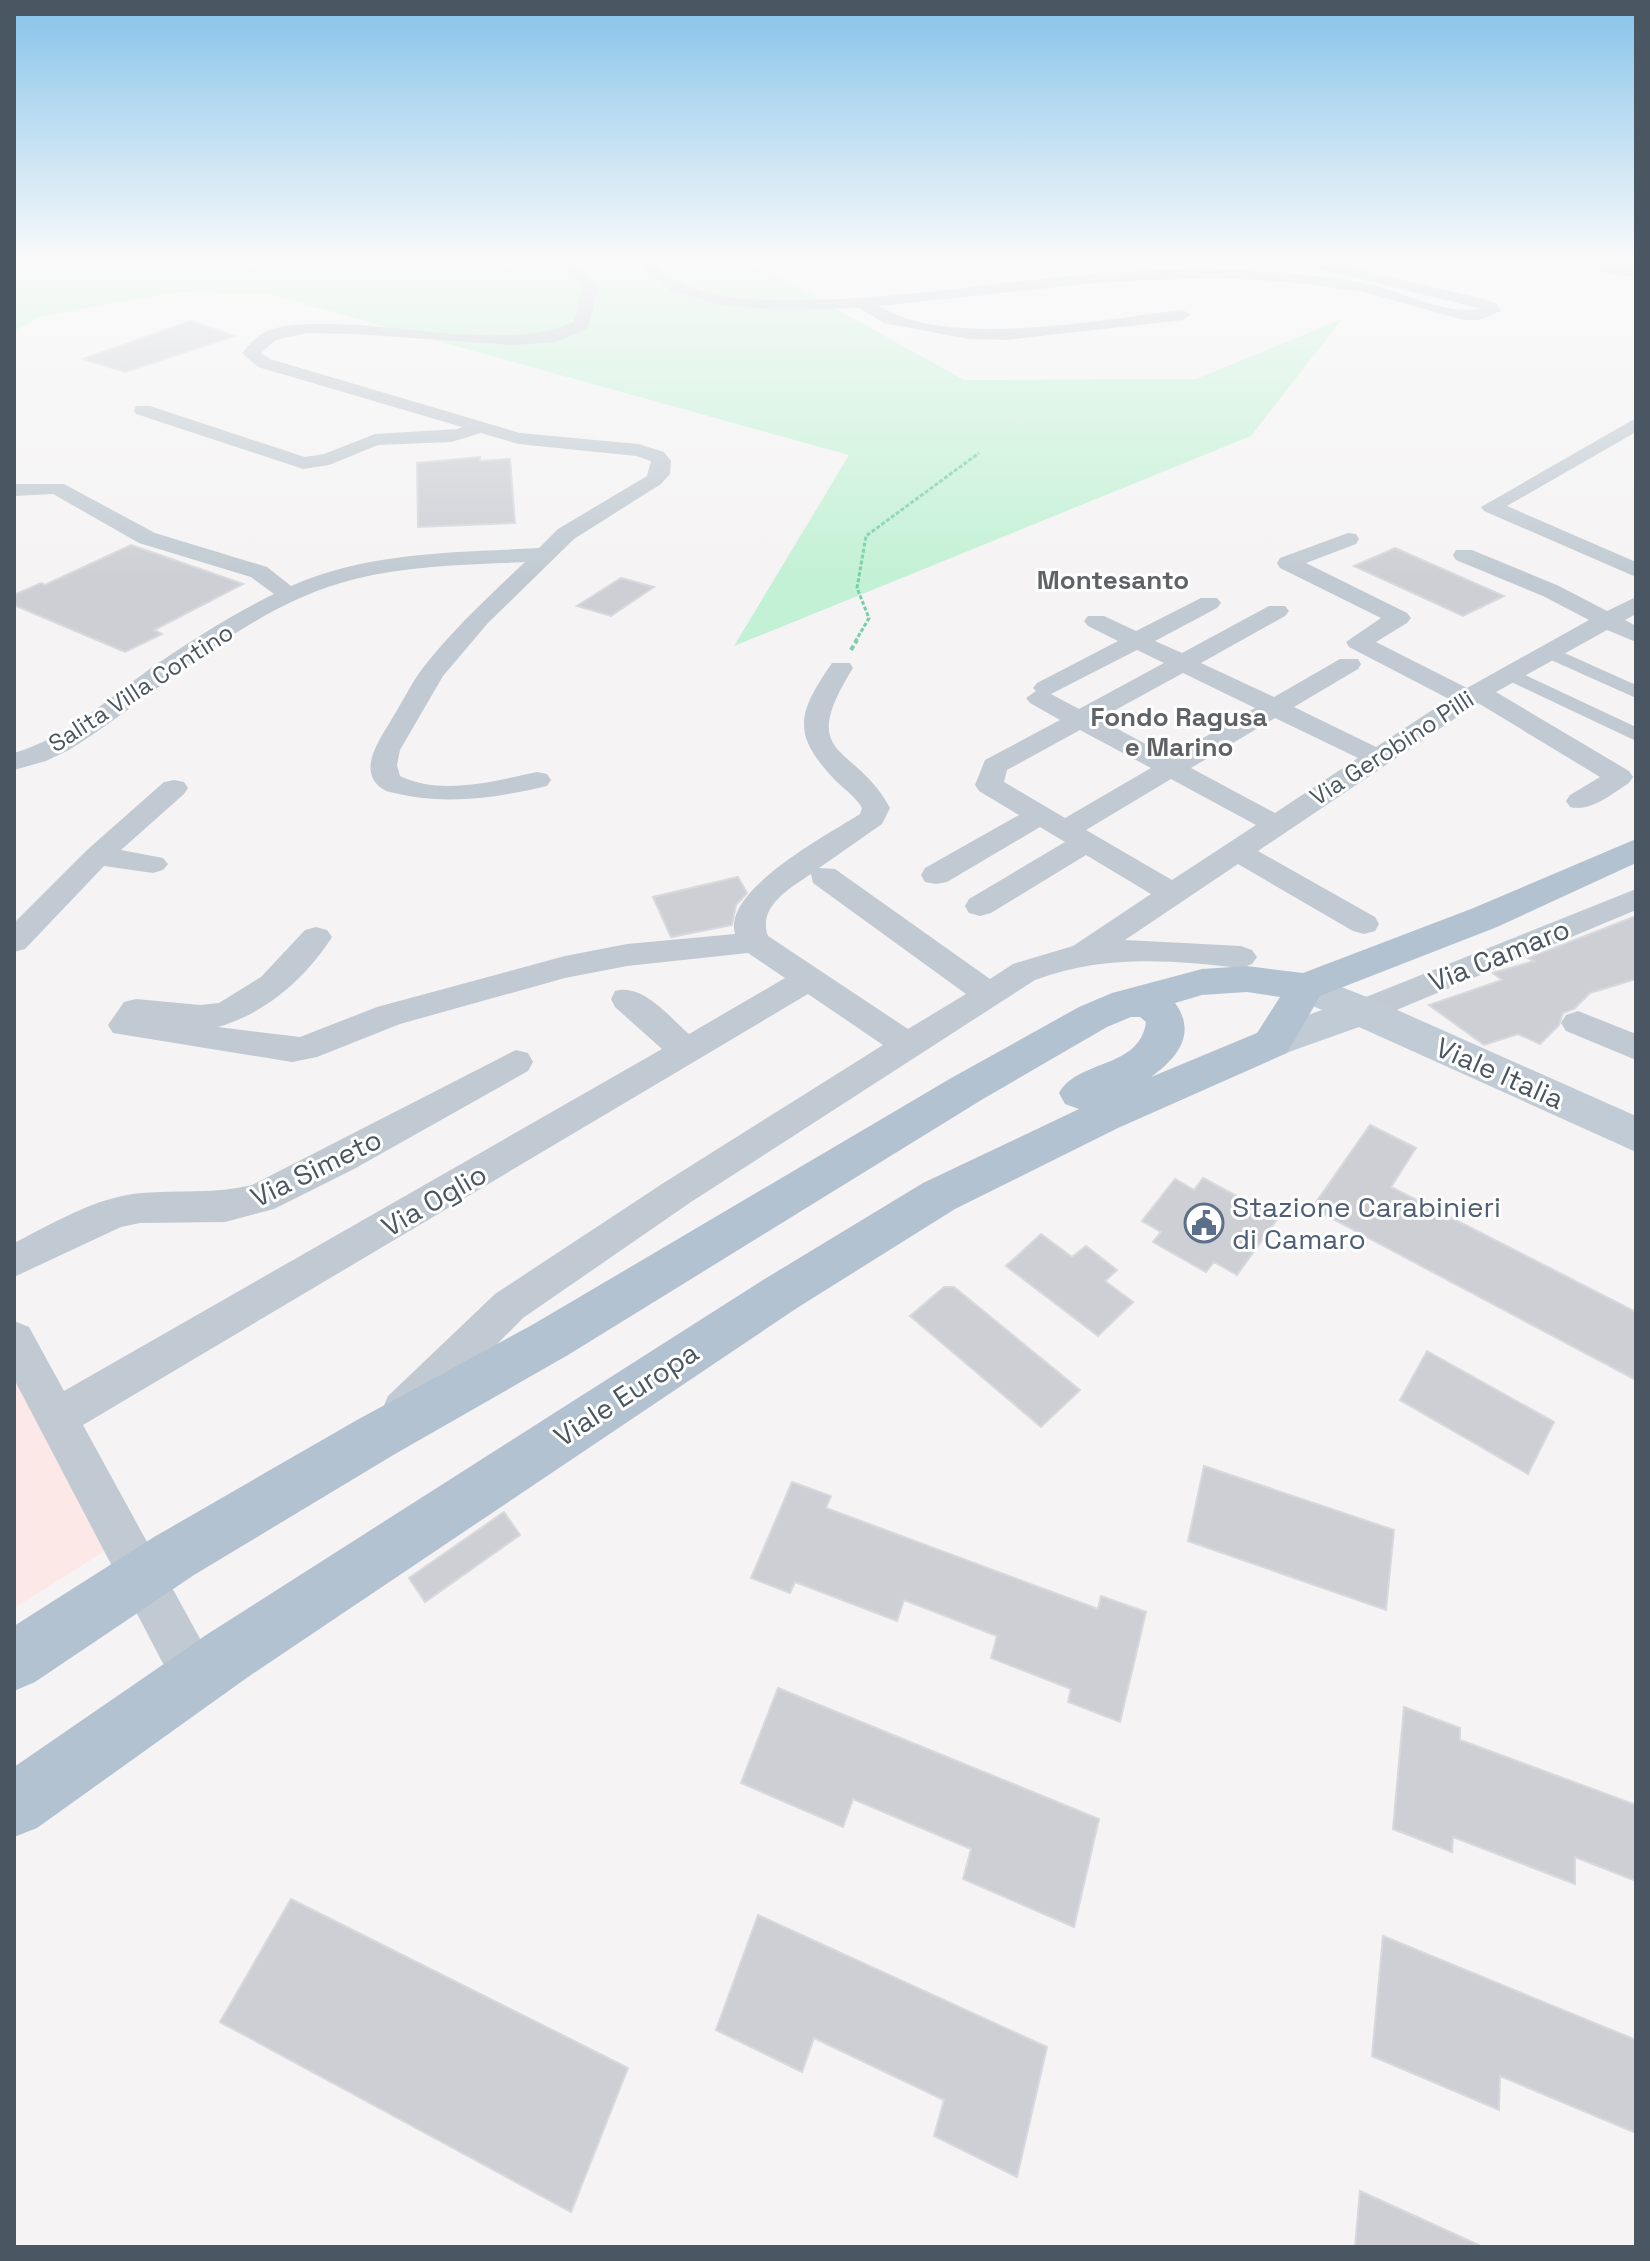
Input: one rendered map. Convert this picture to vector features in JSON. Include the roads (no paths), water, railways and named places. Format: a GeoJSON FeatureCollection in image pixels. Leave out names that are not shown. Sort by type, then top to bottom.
{"type":"FeatureCollection","features":[{"type":"Feature","properties":{"kind":"main road"},"geometry":{"type":"LineString","coordinates":[[14,1661],[142,1577],[376,1437],[550,1340],[1048,1041],[1126,1003],[1202,982],[1247,979],[1306,987],[1470,924],[1636,850]]}},
{"type":"Feature","properties":{"kind":"main road"},"geometry":{"type":"LineString","coordinates":[[1272,1043],[1306,987]]}},
{"type":"Feature","properties":{"kind":"main road","name":"Viale Italia"},"geometry":{"type":"LineString","coordinates":[[1306,987],[1636,1135]]}},
{"type":"Feature","properties":{"kind":"main road"},"geometry":{"type":"LineString","coordinates":[[989,1169],[1081,1093],[1136,1069],[1158,1047],[1167,1028],[1163,1015],[1144,1003],[1126,1003]]}},
{"type":"Feature","properties":{"kind":"main road"},"geometry":{"type":"LineString","coordinates":[[1272,1043],[1363,1011]]}},
{"type":"Feature","properties":{"kind":"main road","name":"Viale Europa"},"geometry":{"type":"LineString","coordinates":[[14,1805],[196,1677],[780,1294],[939,1196],[989,1169],[1272,1043]]}},
{"type":"Feature","properties":{"kind":"street"},"geometry":{"type":"LineString","coordinates":[[272,366],[479,427],[546,443],[638,450],[650,453],[661,461],[660,474],[645,487],[582,523],[480,618],[432,673],[383,761],[383,772],[388,780],[398,785],[451,795],[483,792],[537,780]]}},
{"type":"Feature","properties":{"kind":"street"},"geometry":{"type":"LineString","coordinates":[[143,410],[303,463],[315,464],[375,440],[457,437],[479,427]]}},
{"type":"Feature","properties":{"kind":"street"},"geometry":{"type":"LineString","coordinates":[[1636,424],[1491,507],[1636,570]]}},
{"type":"Feature","properties":{"kind":"street"},"geometry":{"type":"LineString","coordinates":[[1603,441],[1625,448]]}},
{"type":"Feature","properties":{"kind":"street"},"geometry":{"type":"LineString","coordinates":[[14,477],[57,488],[147,538],[259,572],[370,569]]}},
{"type":"Feature","properties":{"kind":"street"},"geometry":{"type":"LineString","coordinates":[[14,490],[57,488]]}},
{"type":"Feature","properties":{"kind":"street"},"geometry":{"type":"LineString","coordinates":[[1348,539],[1288,563],[1399,618],[1358,642],[1472,695],[1619,777],[1580,801]]}},
{"type":"Feature","properties":{"kind":"street","name":"Salita Villa Contino"},"geometry":{"type":"LineString","coordinates":[[14,762],[56,746],[197,648],[288,597],[333,579],[370,569],[546,554]]}},
{"type":"Feature","properties":{"kind":"street"},"geometry":{"type":"LineString","coordinates":[[1464,555],[1608,619],[1636,635]]}},
{"type":"Feature","properties":{"kind":"street"},"geometry":{"type":"LineString","coordinates":[[259,572],[288,597]]}},
{"type":"Feature","properties":{"kind":"street"},"geometry":{"type":"LineString","coordinates":[[1209,603],[1042,693],[1080,719],[1275,824]]}},
{"type":"Feature","properties":{"kind":"street","name":"Via Gerobino Pilli"},"geometry":{"type":"LineString","coordinates":[[1083,953],[1472,695],[1636,604]]}},
{"type":"Feature","properties":{"kind":"street"},"geometry":{"type":"LineString","coordinates":[[1277,611],[995,766],[989,785],[1064,829],[1162,898],[1149,923],[1155,930],[1202,941],[1306,987]]}},
{"type":"Feature","properties":{"kind":"street"},"geometry":{"type":"LineString","coordinates":[[1096,621],[1376,757]]}},
{"type":"Feature","properties":{"kind":"street"},"geometry":{"type":"LineString","coordinates":[[1549,652],[1636,692]]}},
{"type":"Feature","properties":{"kind":"street"},"geometry":{"type":"LineString","coordinates":[[936,875],[1064,829],[1349,664]]}},
{"type":"Feature","properties":{"kind":"street"},"geometry":{"type":"LineString","coordinates":[[841,668],[819,700],[813,724],[815,734],[832,760],[873,800],[876,808],[872,818],[767,890],[757,904],[749,928],[754,942],[907,1045]]}},
{"type":"Feature","properties":{"kind":"street"},"geometry":{"type":"LineString","coordinates":[[1510,674],[1636,735]]}},
{"type":"Feature","properties":{"kind":"street"},"geometry":{"type":"LineString","coordinates":[[14,942],[97,856],[174,788]]}},
{"type":"Feature","properties":{"kind":"street"},"geometry":{"type":"LineString","coordinates":[[980,906],[1064,829]]}},
{"type":"Feature","properties":{"kind":"street"},"geometry":{"type":"LineString","coordinates":[[1235,850],[1364,924]]}},
{"type":"Feature","properties":{"kind":"street"},"geometry":{"type":"LineString","coordinates":[[97,856],[153,864]]}},
{"type":"Feature","properties":{"kind":"street"},"geometry":{"type":"LineString","coordinates":[[824,876],[989,994]]}},
{"type":"Feature","properties":{"kind":"street","name":"Via Camaro"},"geometry":{"type":"LineString","coordinates":[[1363,1011],[1636,899]]}},
{"type":"Feature","properties":{"kind":"street"},"geometry":{"type":"LineString","coordinates":[[316,937],[286,973],[243,1003],[214,1017],[136,1010],[125,1025],[292,1050],[305,1048],[389,1015],[565,967],[627,955],[754,942]]}},
{"type":"Feature","properties":{"kind":"street"},"geometry":{"type":"LineString","coordinates":[[376,1437],[509,1306],[678,1192],[907,1045],[1038,966],[1083,953],[1148,949],[1241,957]]}},
{"type":"Feature","properties":{"kind":"street","name":"Via Oglio"},"geometry":{"type":"LineString","coordinates":[[57,1418],[809,979]]}},
{"type":"Feature","properties":{"kind":"street"},"geometry":{"type":"LineString","coordinates":[[627,999],[688,1052]]}},
{"type":"Feature","properties":{"kind":"street"},"geometry":{"type":"LineString","coordinates":[[1578,1023],[1636,1048]]}},
{"type":"Feature","properties":{"kind":"street","name":"Via Simeto"},"geometry":{"type":"LineString","coordinates":[[14,1261],[96,1220],[120,1212],[140,1208],[225,1207],[261,1198],[330,1165],[516,1062]]}},
{"type":"Feature","properties":{"kind":"street"},"geometry":{"type":"LineString","coordinates":[[14,1339],[196,1677]]}},
{"type":"Feature","properties":{"kind":"place","name":"Stazione Carabinieri di Camaro"},"geometry":{"type":"Point","coordinates":[1204,1223]}},
{"type":"Feature","properties":{"kind":"district","name":"Montesanto"},"geometry":{"type":"Point","coordinates":[1113,580]}},
{"type":"Feature","properties":{"kind":"district","name":"Fondo Ragusa e Marino"},"geometry":{"type":"Point","coordinates":[1179,732]}}]}
